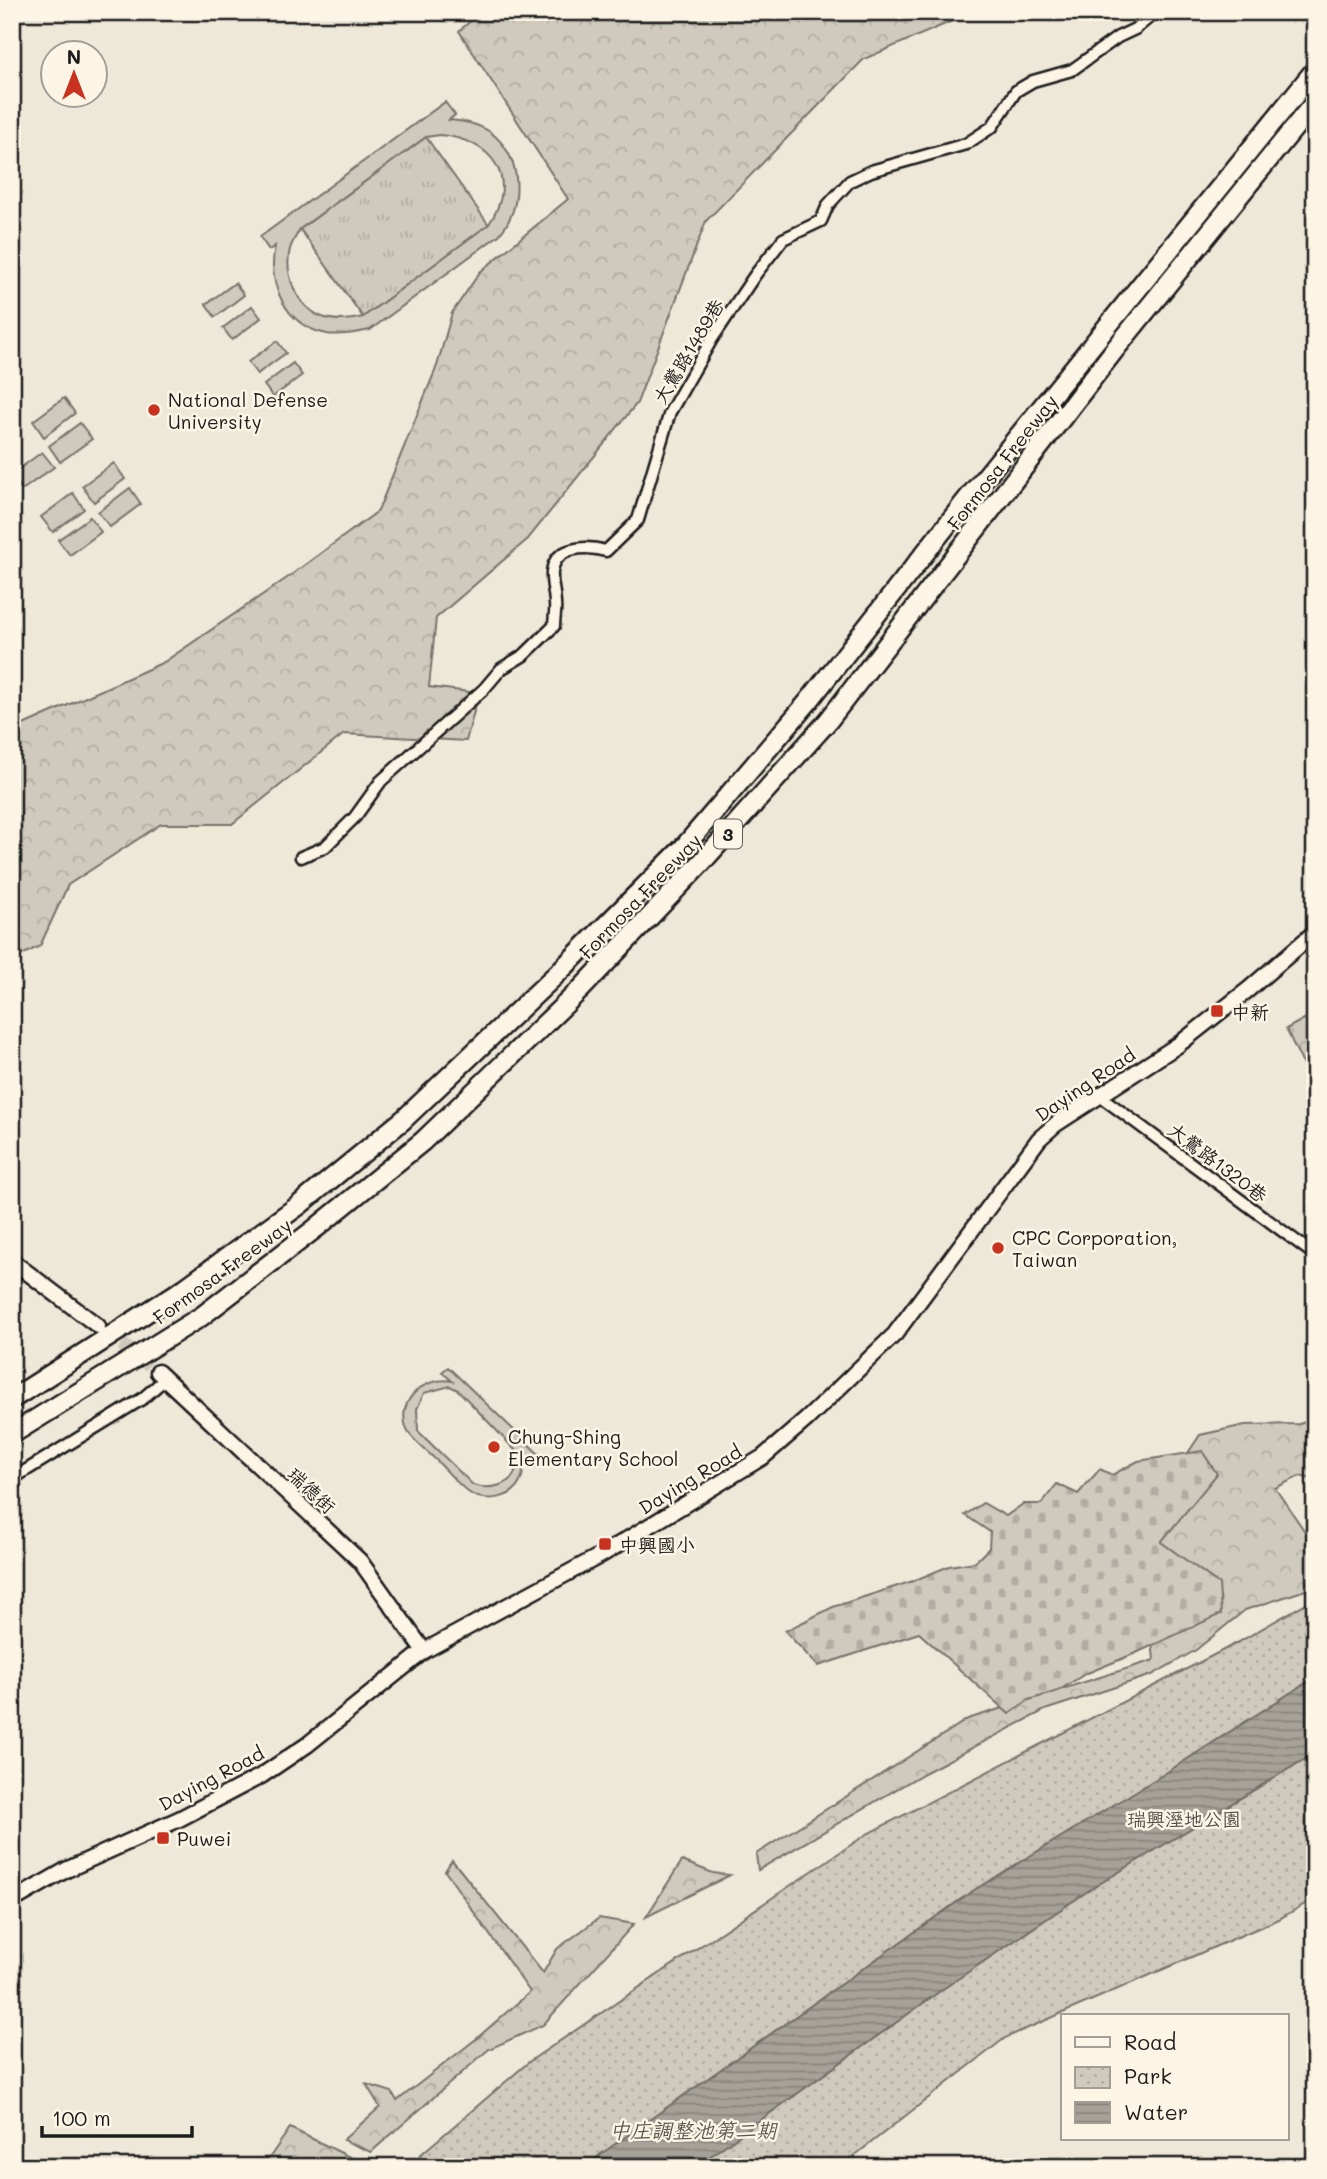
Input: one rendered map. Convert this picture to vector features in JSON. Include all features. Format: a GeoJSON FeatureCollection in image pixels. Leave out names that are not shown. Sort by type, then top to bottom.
{"type":"FeatureCollection","features":[{"type":"Feature","properties":{"kind":"highway","name":"Formosa Freeway"},"geometry":{"type":"LineString","coordinates":[[12,1399],[185,1289],[298,1206],[392,1129],[560,971],[684,847],[808,702],[965,502],[1315,70]]}},
{"type":"Feature","properties":{"kind":"highway","name":"Formosa Freeway"},"geometry":{"type":"LineString","coordinates":[[12,1434],[202,1316],[316,1228],[423,1141],[581,989],[702,862],[828,721],[1116,348],[1315,102]]}},
{"type":"Feature","properties":{"kind":"street","name":"大鶯路1489巷"},"geometry":{"type":"LineString","coordinates":[[301,857],[325,847],[355,817],[381,781],[484,689],[501,669],[524,655],[554,626],[552,574],[558,559],[573,548],[590,547],[606,551],[638,520],[670,412],[712,339],[783,239],[821,220],[828,205],[850,181],[871,171],[966,144],[992,127],[1016,91],[1033,81],[1054,77],[1078,66],[1156,12]]}},
{"type":"Feature","properties":{"kind":"street","name":"Daying Road"},"geometry":{"type":"LineString","coordinates":[[12,1901],[66,1870],[179,1819],[261,1776],[307,1745],[424,1651],[612,1549],[764,1457],[895,1334],[1039,1139],[1056,1124],[1178,1045],[1315,932]]}},
{"type":"Feature","properties":{"kind":"street","name":"大鶯路1320巷"},"geometry":{"type":"LineString","coordinates":[[1100,1096],[1315,1255]]}},
{"type":"Feature","properties":{"kind":"street"},"geometry":{"type":"LineString","coordinates":[[12,1261],[98,1326]]}},
{"type":"Feature","properties":{"kind":"street","name":"瑞德街"},"geometry":{"type":"LineString","coordinates":[[161,1375],[360,1561],[424,1651]]}},
{"type":"Feature","properties":{"kind":"street"},"geometry":{"type":"LineString","coordinates":[[12,1479],[142,1399],[161,1375]]}},
{"type":"Feature","properties":{"kind":"green space"},"geometry":{"type":"Polygon","coordinates":[[[481,12],[973,12],[864,59],[706,221],[637,403],[528,539],[436,618],[429,687],[479,693],[466,741],[344,734],[232,824],[161,824],[68,885],[40,946],[12,960],[12,730],[164,662],[287,578],[378,511],[437,366],[452,313],[480,272],[568,199],[459,31],[481,12]]]}},
{"type":"Feature","properties":{"kind":"green space"},"geometry":{"type":"Polygon","coordinates":[[[445,102],[455,115],[449,120],[474,124],[495,136],[511,159],[515,171],[516,198],[507,224],[499,235],[370,330],[327,334],[300,322],[290,313],[277,288],[273,260],[275,246],[269,250],[260,237],[445,102]],[[440,135],[426,137],[300,229],[290,249],[289,268],[294,288],[304,304],[320,316],[330,319],[363,317],[489,224],[498,207],[502,191],[501,177],[496,164],[487,153],[458,138],[440,135]]]}},
{"type":"Feature","properties":{"kind":"green space"},"geometry":{"type":"Polygon","coordinates":[[[426,137],[489,225],[363,317],[300,229],[426,137]]]}},
{"type":"Feature","properties":{"kind":"green space"},"geometry":{"type":"Polygon","coordinates":[[[235,283],[244,295],[215,317],[206,304],[235,283]]]}},
{"type":"Feature","properties":{"kind":"green space"},"geometry":{"type":"Polygon","coordinates":[[[252,306],[261,318],[232,340],[223,328],[252,306]]]}},
{"type":"Feature","properties":{"kind":"green space"},"geometry":{"type":"Polygon","coordinates":[[[277,341],[286,353],[257,374],[248,362],[277,341]]]}},
{"type":"Feature","properties":{"kind":"green space"},"geometry":{"type":"Polygon","coordinates":[[[293,363],[302,375],[273,397],[264,385],[293,363]]]}},
{"type":"Feature","properties":{"kind":"green space"},"geometry":{"type":"Polygon","coordinates":[[[64,398],[75,413],[44,437],[33,421],[64,398]]]}},
{"type":"Feature","properties":{"kind":"green space"},"geometry":{"type":"Polygon","coordinates":[[[80,423],[92,439],[60,462],[49,446],[80,423]]]}},
{"type":"Feature","properties":{"kind":"green space"},"geometry":{"type":"Polygon","coordinates":[[[42,452],[54,467],[22,490],[12,474],[42,452]]]}},
{"type":"Feature","properties":{"kind":"green space"},"geometry":{"type":"Polygon","coordinates":[[[114,463],[125,479],[94,502],[82,486],[114,463]]]}},
{"type":"Feature","properties":{"kind":"green space"},"geometry":{"type":"Polygon","coordinates":[[[130,488],[141,504],[110,527],[98,512],[130,488]]]}},
{"type":"Feature","properties":{"kind":"green space"},"geometry":{"type":"Polygon","coordinates":[[[73,493],[84,509],[53,532],[41,517],[73,493]]]}},
{"type":"Feature","properties":{"kind":"green space"},"geometry":{"type":"Polygon","coordinates":[[[90,517],[101,532],[70,555],[58,540],[90,517]]]}},
{"type":"Feature","properties":{"kind":"green space"},"geometry":{"type":"Polygon","coordinates":[[[1315,1013],[1315,1089],[1286,1029],[1315,1013]]]}},
{"type":"Feature","properties":{"kind":"green space"},"geometry":{"type":"Polygon","coordinates":[[[448,1367],[546,1461],[537,1468],[525,1456],[521,1479],[511,1493],[497,1498],[481,1498],[468,1492],[407,1430],[404,1419],[409,1400],[414,1393],[431,1382],[452,1381],[442,1372],[448,1367]],[[450,1386],[424,1393],[417,1409],[418,1431],[473,1485],[492,1487],[505,1483],[514,1474],[516,1451],[458,1390],[450,1386]]]}},
{"type":"Feature","properties":{"kind":"green space"},"geometry":{"type":"Polygon","coordinates":[[[1315,1419],[1315,1480],[1300,1476],[1275,1488],[1315,1546],[1315,1587],[1245,1610],[1196,1650],[1152,1675],[1045,1710],[926,1772],[758,1870],[756,1854],[968,1719],[1154,1660],[1149,1612],[1121,1541],[1166,1486],[1200,1435],[1245,1425],[1299,1424],[1315,1419]]]}},
{"type":"Feature","properties":{"kind":"green space"},"geometry":{"type":"Polygon","coordinates":[[[1202,1451],[1217,1474],[1161,1542],[1219,1584],[1221,1614],[1085,1674],[1058,1691],[1029,1700],[1009,1714],[919,1633],[818,1666],[785,1631],[833,1607],[913,1581],[949,1566],[975,1562],[989,1548],[990,1532],[965,1515],[983,1503],[1006,1516],[1023,1504],[1041,1504],[1057,1484],[1078,1494],[1100,1469],[1112,1475],[1138,1461],[1202,1451]]]}},
{"type":"Feature","properties":{"kind":"green space","name":"瑞興溼地公園"},"geometry":{"type":"Polygon","coordinates":[[[1315,1598],[1315,1898],[1279,1919],[1005,2038],[840,2167],[406,2167],[530,2061],[867,1834],[1237,1643],[1315,1598]]]}},
{"type":"Feature","properties":{"kind":"green space"},"geometry":{"type":"Polygon","coordinates":[[[452,1860],[543,1973],[557,1949],[599,1918],[634,1924],[543,2025],[489,2049],[371,2152],[343,2140],[380,2107],[366,2084],[392,2092],[397,2101],[476,2039],[530,1992],[445,1871],[452,1860]]]}},
{"type":"Feature","properties":{"kind":"green space"},"geometry":{"type":"Polygon","coordinates":[[[682,1861],[713,1873],[730,1875],[646,1917],[682,1861]]]}},
{"type":"Feature","properties":{"kind":"green space"},"geometry":{"type":"Polygon","coordinates":[[[290,2128],[364,2164],[360,2167],[263,2167],[290,2128]]]}},
{"type":"Feature","properties":{"kind":"water","name":"中庄調整池第二期"},"geometry":{"type":"Polygon","coordinates":[[[1315,1677],[1315,1753],[1091,1889],[943,1989],[695,2167],[586,2167],[971,1892],[1164,1774],[1315,1677]]]}},
{"type":"Feature","properties":{"kind":"tunnel"},"geometry":{"type":"LineString","coordinates":[[105,1331],[158,1372]]}},
{"type":"Feature","properties":{"kind":"place","name":"National Defense University"},"geometry":{"type":"Point","coordinates":[154,410]}},
{"type":"Feature","properties":{"kind":"place","name":"中新"},"geometry":{"type":"Point","coordinates":[1217,1011]}},
{"type":"Feature","properties":{"kind":"place","name":"CPC Corporation, Taiwan"},"geometry":{"type":"Point","coordinates":[998,1248]}},
{"type":"Feature","properties":{"kind":"place","name":"Chung-Shing Elementary School"},"geometry":{"type":"Point","coordinates":[494,1447]}},
{"type":"Feature","properties":{"kind":"place","name":"中興國小"},"geometry":{"type":"Point","coordinates":[605,1544]}},
{"type":"Feature","properties":{"kind":"place","name":"Puwei"},"geometry":{"type":"Point","coordinates":[163,1838]}}]}
